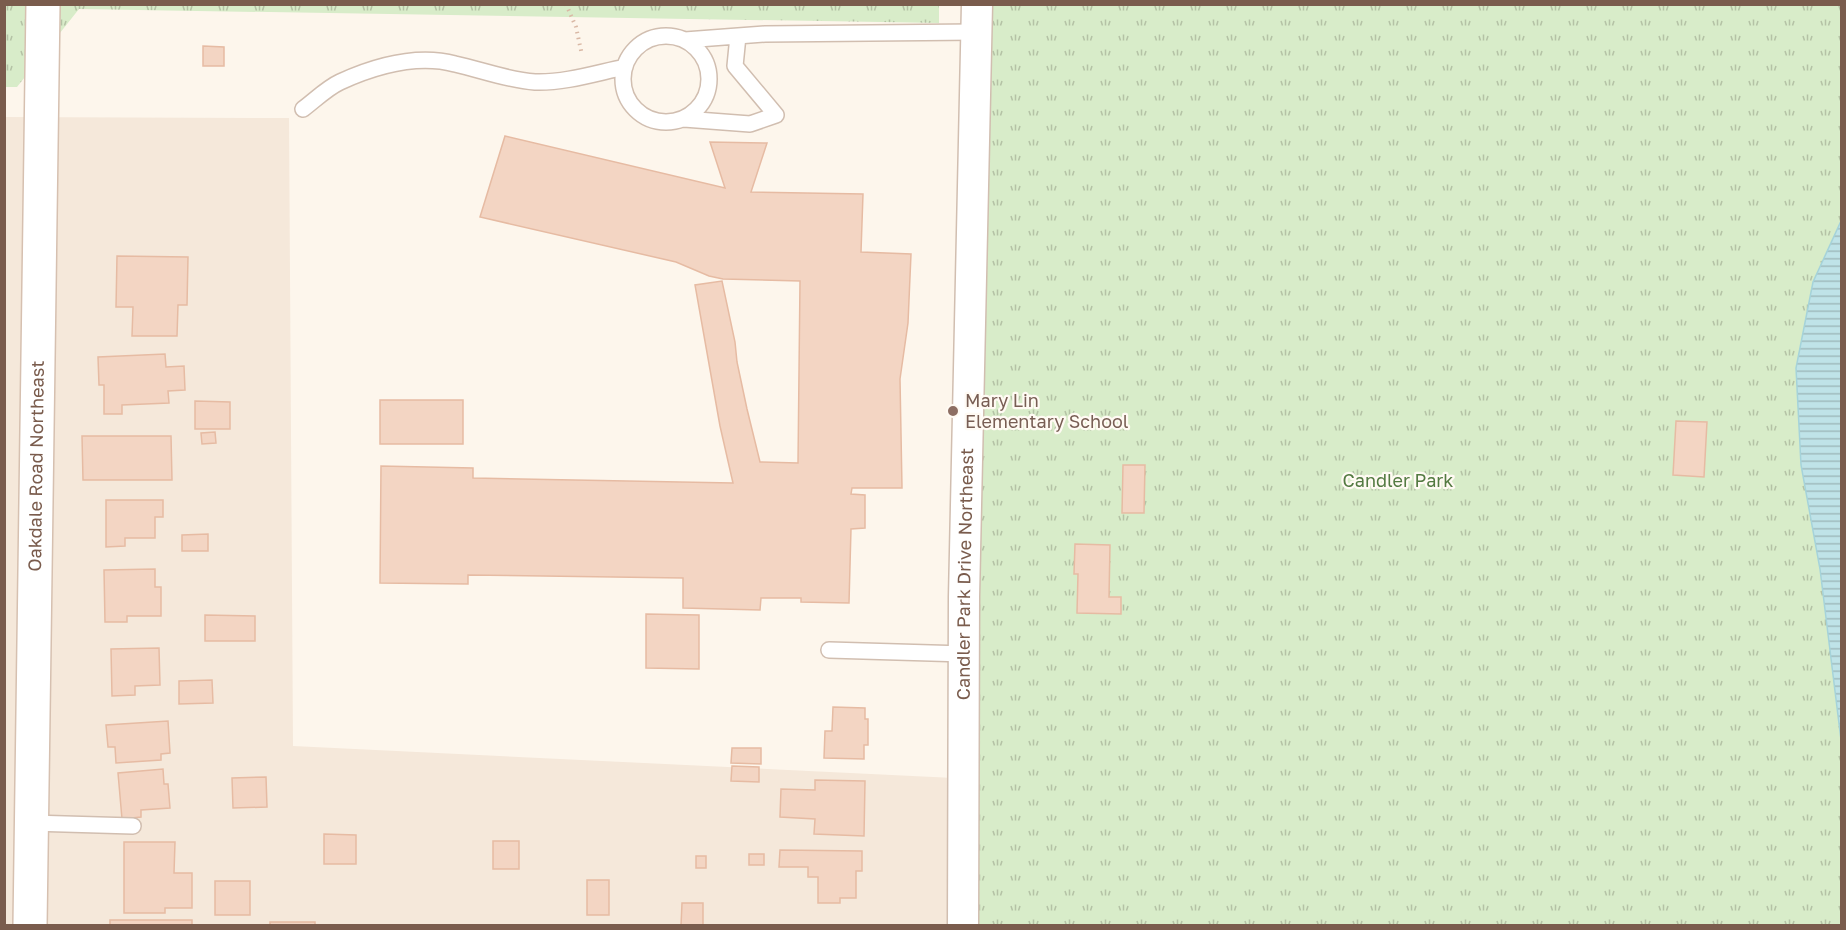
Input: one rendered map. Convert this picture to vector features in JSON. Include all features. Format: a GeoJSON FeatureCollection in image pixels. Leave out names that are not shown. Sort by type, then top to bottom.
{"type":"FeatureCollection","features":[{"type":"Feature","properties":{"kind":"street","name":"Oakdale Road Northeast"},"geometry":{"type":"LineString","coordinates":[[30,926],[43,4]]}},
{"type":"Feature","properties":{"kind":"street","name":"Candler Park Drive Northeast"},"geometry":{"type":"LineString","coordinates":[[963,926],[964,585],[976,18]]}},
{"type":"Feature","properties":{"kind":"lane"},"geometry":{"type":"LineString","coordinates":[[738,36],[735,66],[776,115],[750,124],[684,119],[664,123],[648,119],[634,109],[625,94],[622,77],[627,61],[637,47],[652,38],[669,36],[685,40],[976,18]]}},
{"type":"Feature","properties":{"kind":"lane"},"geometry":{"type":"LineString","coordinates":[[684,119],[696,112],[706,98],[710,82],[708,64],[699,50],[685,40]]}},
{"type":"Feature","properties":{"kind":"lane"},"geometry":{"type":"LineString","coordinates":[[303,109],[339,83],[391,64],[428,60],[454,63],[493,75],[536,82],[590,75],[625,67]]}},
{"type":"Feature","properties":{"kind":"lane"},"geometry":{"type":"LineString","coordinates":[[829,650],[965,654]]}},
{"type":"Feature","properties":{"kind":"lane"},"geometry":{"type":"LineString","coordinates":[[31,823],[133,826]]}},
{"type":"Feature","properties":{"kind":"path"},"geometry":{"type":"LineString","coordinates":[[566,4],[576,27],[584,60]]}},
{"type":"Feature","properties":{"kind":"shaded area"},"geometry":{"type":"Polygon","coordinates":[[[5,117],[289,118],[293,746],[954,778],[952,925],[5,926],[5,117]]]}},
{"type":"Feature","properties":{"kind":"green space"},"geometry":{"type":"Polygon","coordinates":[[[5,5],[939,5],[939,23],[79,9],[17,87],[5,87],[5,5]]]}},
{"type":"Feature","properties":{"kind":"green space","name":"Candler Park"},"geometry":{"type":"Polygon","coordinates":[[[965,5],[1841,5],[1841,925],[952,926],[965,5]]]}},
{"type":"Feature","properties":{"kind":"water"},"geometry":{"type":"Polygon","coordinates":[[[1841,221],[1841,740],[1820,569],[1801,465],[1796,368],[1813,282],[1841,221]]]}},
{"type":"Feature","properties":{"kind":"building"},"geometry":{"type":"Polygon","coordinates":[[[203,46],[224,47],[224,66],[203,66],[203,46]]]}},
{"type":"Feature","properties":{"kind":"building"},"geometry":{"type":"Polygon","coordinates":[[[505,136],[725,188],[710,142],[767,143],[751,192],[863,194],[861,252],[911,254],[908,323],[900,379],[902,488],[852,488],[851,494],[865,495],[865,528],[851,529],[849,603],[801,602],[801,598],[761,598],[760,610],[683,608],[683,578],[468,575],[468,584],[380,583],[381,466],[473,468],[473,478],[733,483],[720,426],[695,285],[722,281],[737,362],[760,462],[798,463],[800,281],[723,279],[709,276],[676,262],[480,217],[505,136]]]}},
{"type":"Feature","properties":{"kind":"building"},"geometry":{"type":"Polygon","coordinates":[[[117,256],[188,257],[187,305],[178,305],[177,336],[132,336],[133,307],[116,307],[117,256]]]}},
{"type":"Feature","properties":{"kind":"building"},"geometry":{"type":"Polygon","coordinates":[[[165,354],[166,367],[184,366],[185,390],[168,391],[169,403],[122,405],[122,414],[104,414],[104,385],[99,385],[98,357],[165,354]]]}},
{"type":"Feature","properties":{"kind":"building"},"geometry":{"type":"Polygon","coordinates":[[[380,400],[463,400],[463,444],[380,444],[380,400]]]}},
{"type":"Feature","properties":{"kind":"building"},"geometry":{"type":"Polygon","coordinates":[[[195,401],[230,402],[230,429],[195,429],[195,401]]]}},
{"type":"Feature","properties":{"kind":"building"},"geometry":{"type":"Polygon","coordinates":[[[1676,421],[1707,422],[1704,477],[1673,475],[1676,421]]]}},
{"type":"Feature","properties":{"kind":"building"},"geometry":{"type":"Polygon","coordinates":[[[215,432],[216,443],[202,444],[201,433],[215,432]]]}},
{"type":"Feature","properties":{"kind":"building"},"geometry":{"type":"Polygon","coordinates":[[[82,436],[171,436],[172,480],[83,480],[82,436]]]}},
{"type":"Feature","properties":{"kind":"building"},"geometry":{"type":"Polygon","coordinates":[[[1123,465],[1145,465],[1144,513],[1122,513],[1123,465]]]}},
{"type":"Feature","properties":{"kind":"building"},"geometry":{"type":"Polygon","coordinates":[[[106,500],[163,500],[163,517],[155,517],[155,538],[125,538],[125,546],[106,547],[106,500]]]}},
{"type":"Feature","properties":{"kind":"building"},"geometry":{"type":"Polygon","coordinates":[[[208,534],[208,551],[182,551],[182,535],[208,534]]]}},
{"type":"Feature","properties":{"kind":"building"},"geometry":{"type":"Polygon","coordinates":[[[1075,544],[1110,545],[1109,597],[1121,597],[1121,614],[1077,613],[1078,574],[1074,574],[1075,544]]]}},
{"type":"Feature","properties":{"kind":"building"},"geometry":{"type":"Polygon","coordinates":[[[155,569],[155,587],[161,587],[161,616],[127,616],[127,622],[105,622],[104,570],[155,569]]]}},
{"type":"Feature","properties":{"kind":"building"},"geometry":{"type":"Polygon","coordinates":[[[646,614],[699,615],[699,669],[646,668],[646,614]]]}},
{"type":"Feature","properties":{"kind":"building"},"geometry":{"type":"Polygon","coordinates":[[[205,615],[255,616],[255,641],[205,641],[205,615]]]}},
{"type":"Feature","properties":{"kind":"building"},"geometry":{"type":"Polygon","coordinates":[[[159,648],[160,685],[135,686],[135,695],[112,696],[111,649],[159,648]]]}},
{"type":"Feature","properties":{"kind":"building"},"geometry":{"type":"Polygon","coordinates":[[[212,680],[213,703],[179,704],[179,681],[212,680]]]}},
{"type":"Feature","properties":{"kind":"building"},"geometry":{"type":"Polygon","coordinates":[[[833,707],[865,708],[865,719],[868,719],[868,745],[864,745],[864,759],[824,758],[825,731],[832,731],[833,707]]]}},
{"type":"Feature","properties":{"kind":"building"},"geometry":{"type":"Polygon","coordinates":[[[168,721],[170,753],[161,754],[161,760],[116,763],[115,747],[108,747],[106,725],[168,721]]]}},
{"type":"Feature","properties":{"kind":"building"},"geometry":{"type":"Polygon","coordinates":[[[732,748],[761,748],[761,764],[731,763],[732,748]]]}},
{"type":"Feature","properties":{"kind":"building"},"geometry":{"type":"Polygon","coordinates":[[[732,766],[759,767],[759,782],[731,781],[732,766]]]}},
{"type":"Feature","properties":{"kind":"building"},"geometry":{"type":"Polygon","coordinates":[[[163,769],[164,784],[168,784],[170,808],[141,810],[141,817],[122,819],[118,773],[163,769]]]}},
{"type":"Feature","properties":{"kind":"building"},"geometry":{"type":"Polygon","coordinates":[[[266,777],[267,807],[233,808],[232,778],[266,777]]]}},
{"type":"Feature","properties":{"kind":"building"},"geometry":{"type":"Polygon","coordinates":[[[815,780],[865,781],[864,836],[814,834],[815,819],[780,817],[781,789],[815,790],[815,780]]]}},
{"type":"Feature","properties":{"kind":"building"},"geometry":{"type":"Polygon","coordinates":[[[324,834],[356,835],[356,864],[324,864],[324,834]]]}},
{"type":"Feature","properties":{"kind":"building"},"geometry":{"type":"Polygon","coordinates":[[[493,841],[519,841],[519,869],[493,869],[493,841]]]}},
{"type":"Feature","properties":{"kind":"building"},"geometry":{"type":"Polygon","coordinates":[[[124,842],[175,842],[174,873],[192,873],[192,908],[165,908],[165,913],[124,913],[124,842]]]}},
{"type":"Feature","properties":{"kind":"building"},"geometry":{"type":"Polygon","coordinates":[[[780,850],[862,851],[862,871],[856,871],[856,898],[840,898],[840,903],[818,903],[818,877],[808,877],[808,867],[779,867],[780,850]]]}},
{"type":"Feature","properties":{"kind":"building"},"geometry":{"type":"Polygon","coordinates":[[[749,854],[764,854],[764,865],[749,865],[749,854]]]}},
{"type":"Feature","properties":{"kind":"building"},"geometry":{"type":"Polygon","coordinates":[[[696,856],[706,856],[706,868],[696,868],[696,856]]]}},
{"type":"Feature","properties":{"kind":"building"},"geometry":{"type":"Polygon","coordinates":[[[587,880],[609,880],[609,915],[587,915],[587,880]]]}},
{"type":"Feature","properties":{"kind":"building"},"geometry":{"type":"Polygon","coordinates":[[[215,881],[250,881],[250,915],[215,915],[215,881]]]}},
{"type":"Feature","properties":{"kind":"building"},"geometry":{"type":"Polygon","coordinates":[[[682,903],[703,903],[703,926],[681,926],[682,903]]]}},
{"type":"Feature","properties":{"kind":"building"},"geometry":{"type":"Polygon","coordinates":[[[110,920],[192,920],[192,926],[110,926],[110,920]]]}},
{"type":"Feature","properties":{"kind":"building"},"geometry":{"type":"Polygon","coordinates":[[[270,922],[315,922],[315,926],[270,926],[270,922]]]}},
{"type":"Feature","properties":{"kind":"building"},"geometry":{"type":"Polygon","coordinates":[[[402,925],[402,926],[346,926],[402,925]]]}},
{"type":"Feature","properties":{"kind":"place","name":"Mary Lin Elementary School"},"geometry":{"type":"Point","coordinates":[953,411]}}]}
